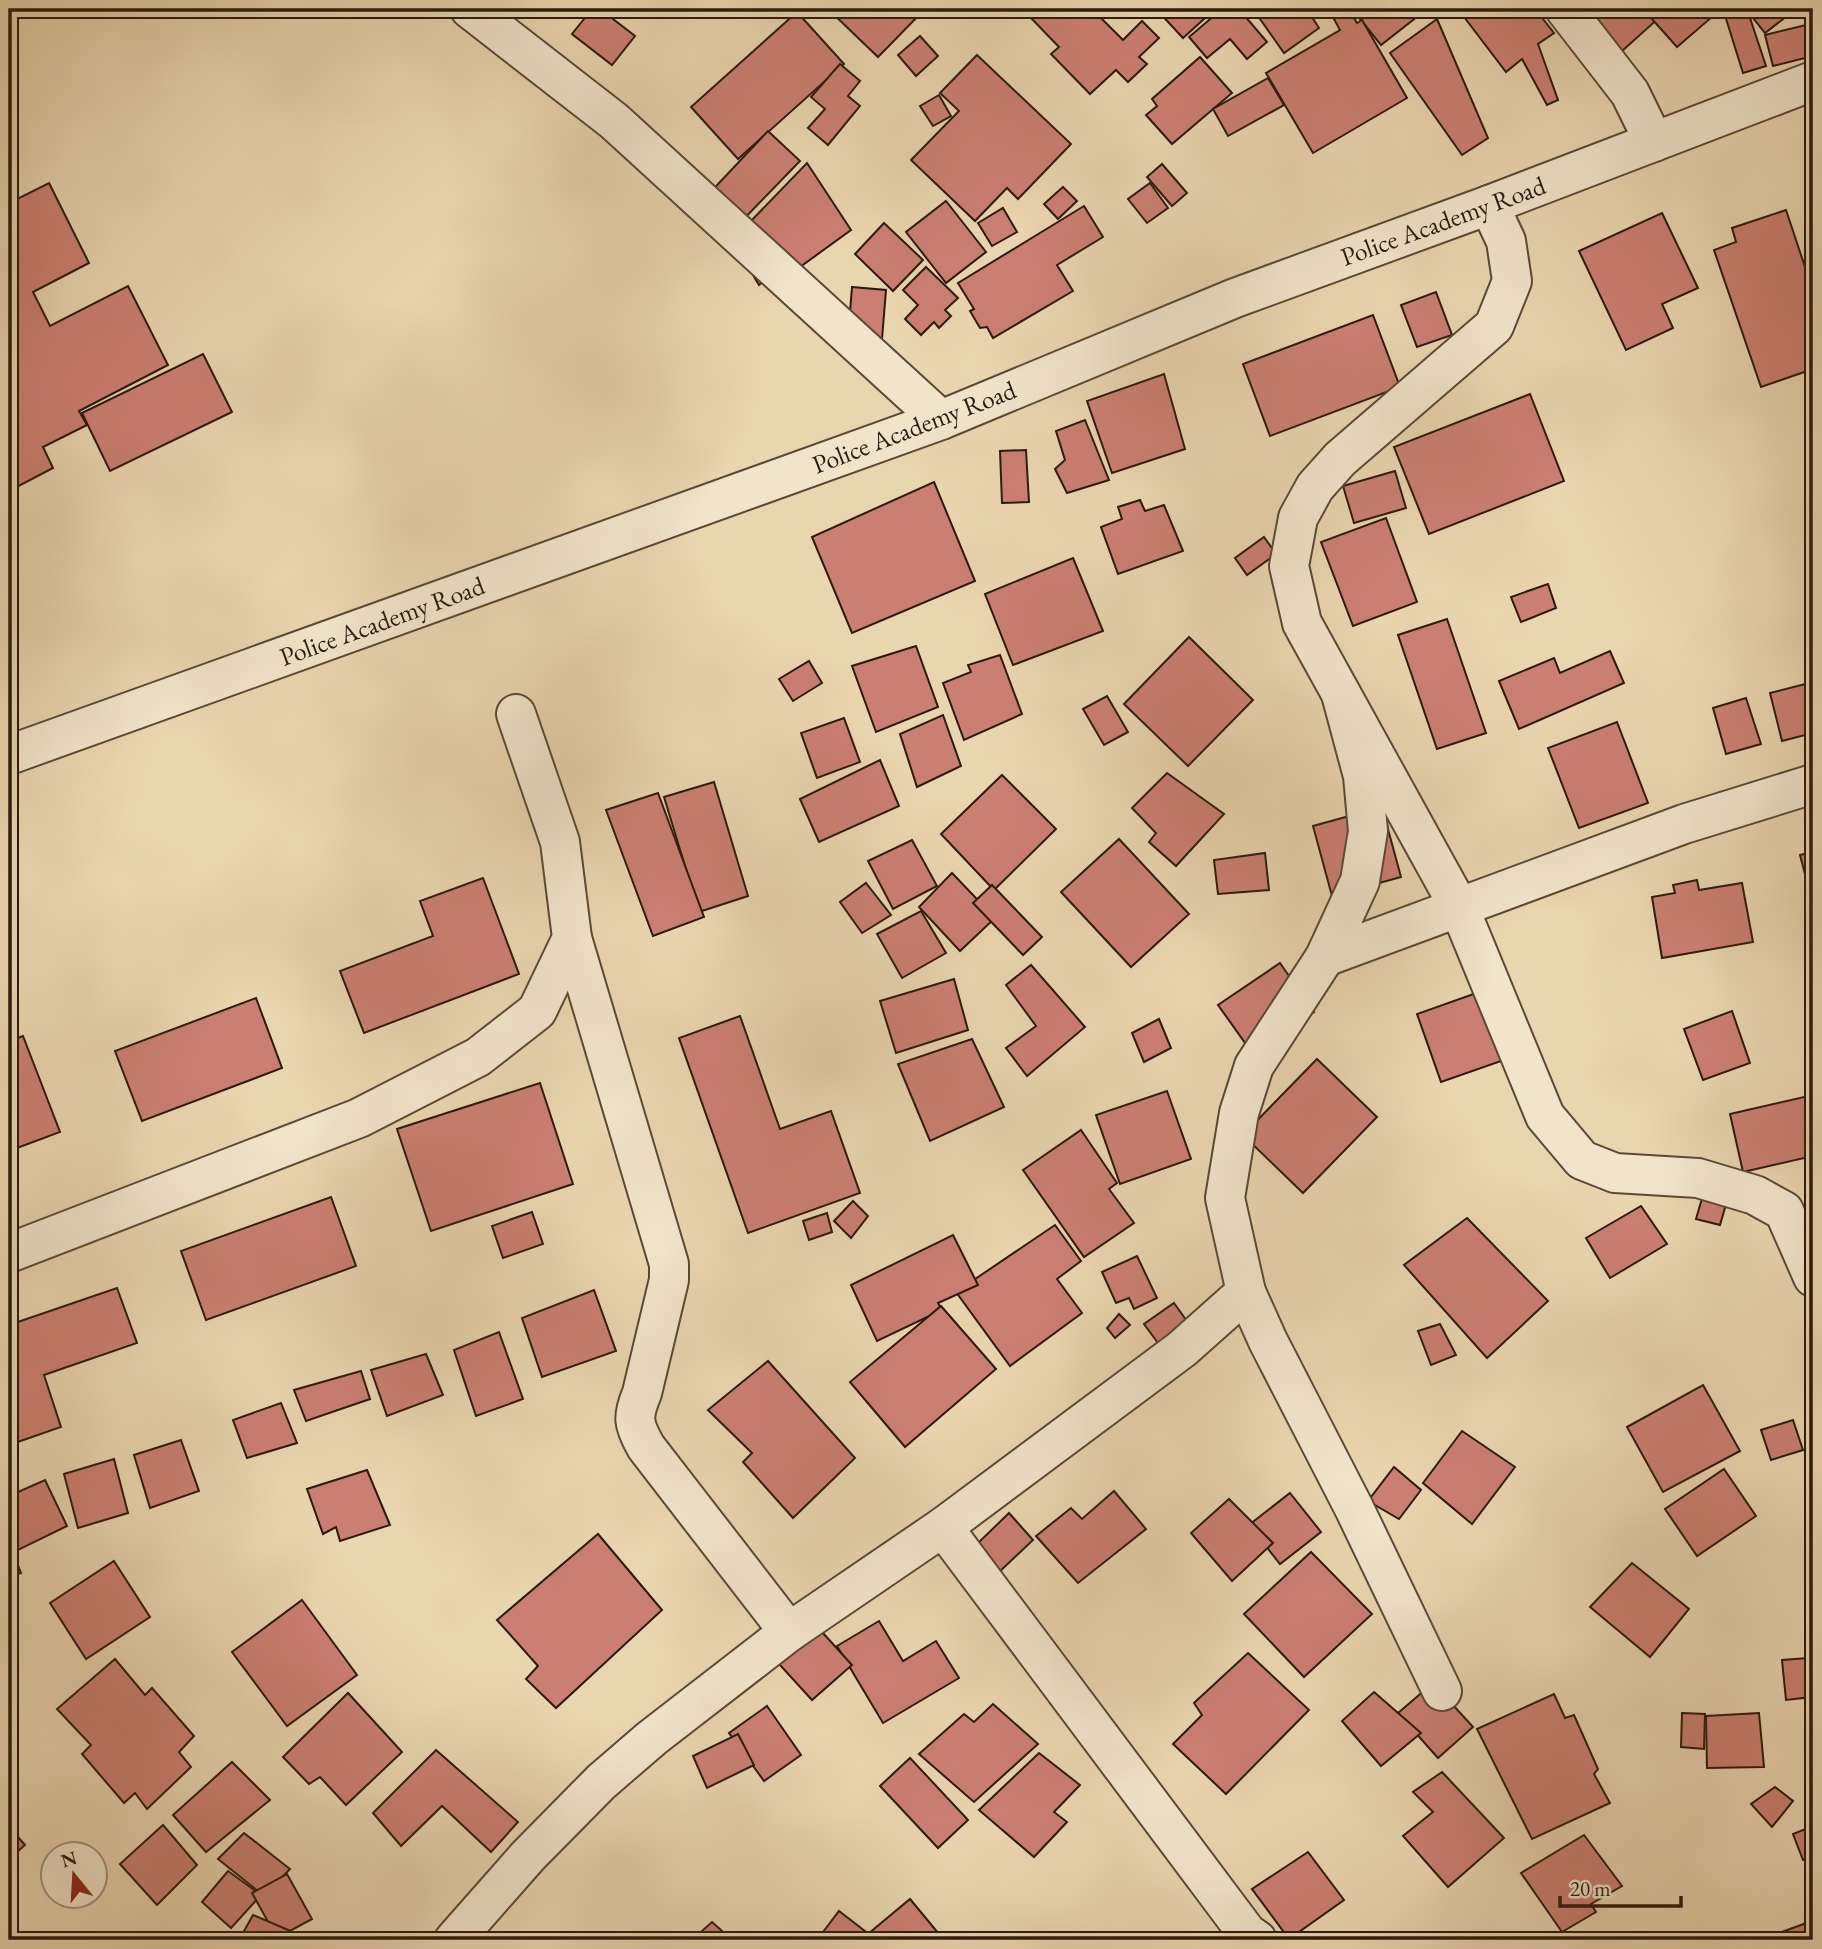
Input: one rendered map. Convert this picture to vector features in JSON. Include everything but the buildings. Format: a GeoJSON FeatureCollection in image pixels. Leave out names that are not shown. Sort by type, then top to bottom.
{"type":"FeatureCollection","features":[{"type":"Feature","properties":{"kind":"street"},"geometry":{"type":"LineString","coordinates":[[470,9],[614,121],[941,420]]}},
{"type":"Feature","properties":{"kind":"street"},"geometry":{"type":"LineString","coordinates":[[1565,9],[1630,93],[1654,142]]}},
{"type":"Feature","properties":{"kind":"street","name":"Police Academy Road"},"geometry":{"type":"LineString","coordinates":[[9,755],[941,420],[1234,298],[1489,205],[1813,81]]}},
{"type":"Feature","properties":{"kind":"street"},"geometry":{"type":"LineString","coordinates":[[1489,205],[1506,241],[1512,281],[1494,326],[1340,459],[1315,487],[1298,518],[1289,566],[1302,623],[1459,907],[1545,1116],[1582,1160],[1615,1173],[1698,1178],[1755,1195],[1784,1211],[1813,1277]]}},
{"type":"Feature","properties":{"kind":"street"},"geometry":{"type":"LineString","coordinates":[[1341,694],[1363,776],[1368,831],[1360,881],[1325,957],[1254,1066],[1239,1113],[1225,1198],[1246,1292],[1442,1692]]}},
{"type":"Feature","properties":{"kind":"street"},"geometry":{"type":"LineString","coordinates":[[516,714],[560,842],[572,937],[670,1264],[669,1280],[642,1393],[635,1410],[635,1428],[646,1447],[789,1632]]}},
{"type":"Feature","properties":{"kind":"street"},"geometry":{"type":"LineString","coordinates":[[1325,957],[1684,824],[1813,784]]}},
{"type":"Feature","properties":{"kind":"street"},"geometry":{"type":"LineString","coordinates":[[9,1253],[359,1118],[478,1057],[537,1012],[572,937]]}},
{"type":"Feature","properties":{"kind":"street"},"geometry":{"type":"LineString","coordinates":[[454,1940],[528,1856],[601,1782],[652,1738],[789,1632],[943,1527],[1182,1349],[1246,1292]]}},
{"type":"Feature","properties":{"kind":"street"},"geometry":{"type":"LineString","coordinates":[[943,1527],[1247,1933],[1257,1940]]}}]}
